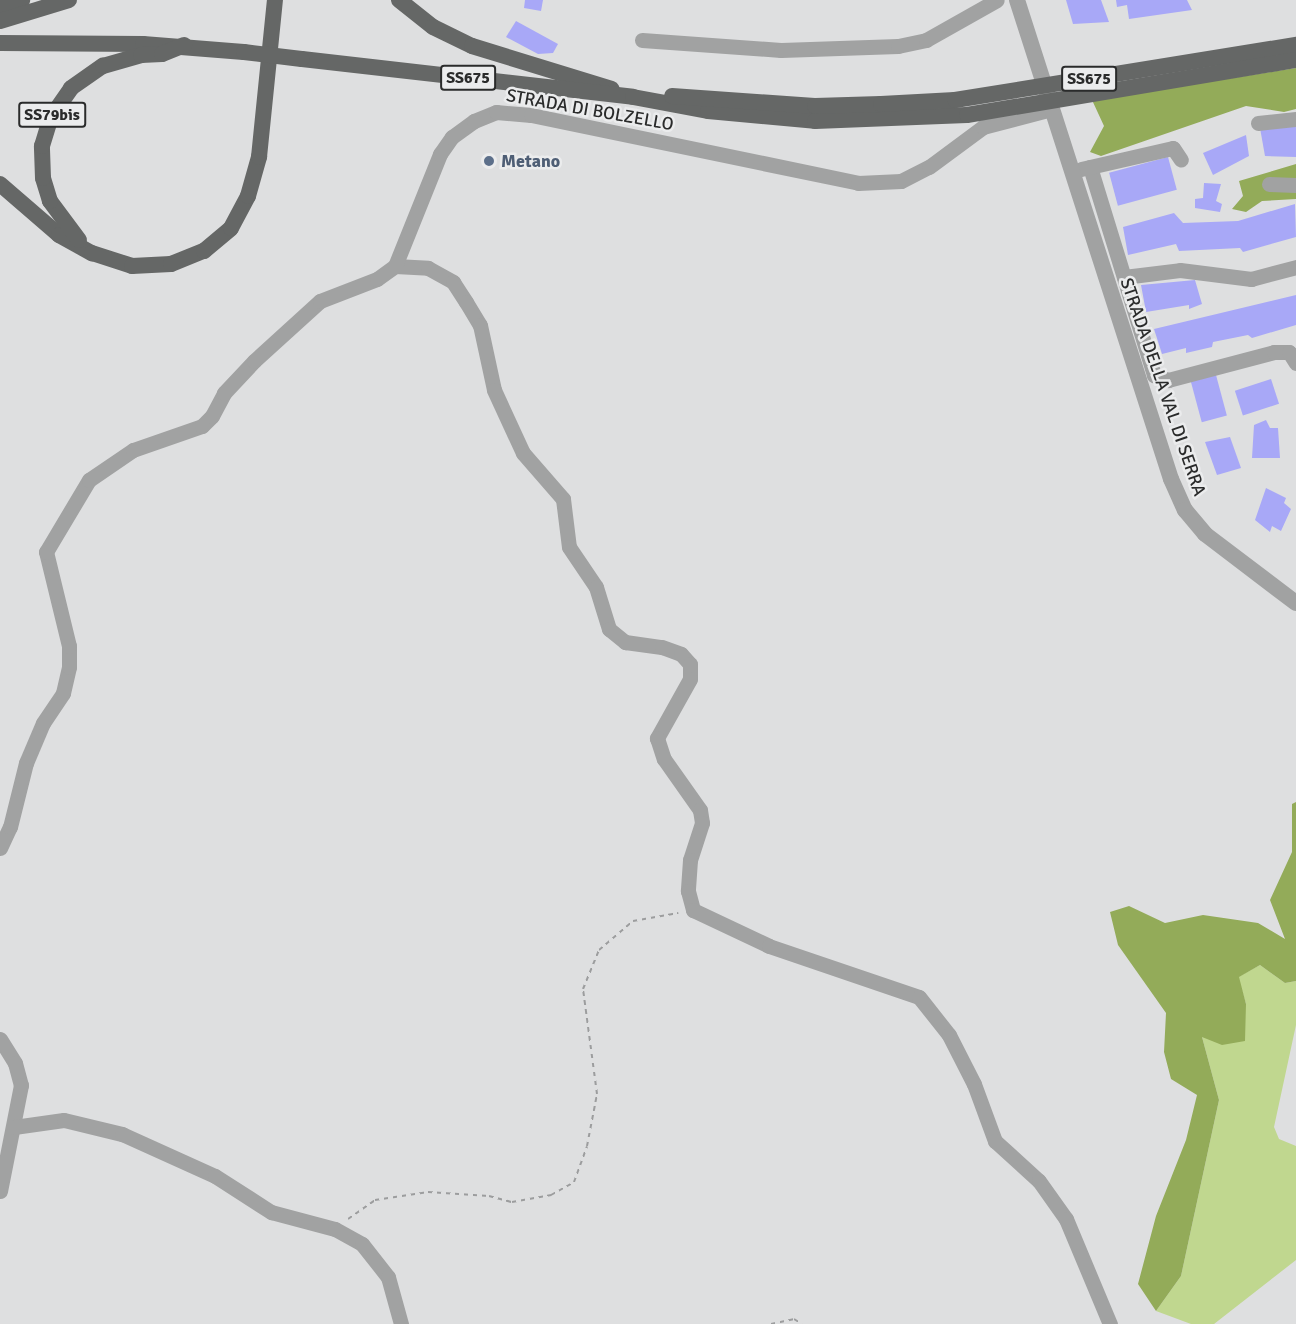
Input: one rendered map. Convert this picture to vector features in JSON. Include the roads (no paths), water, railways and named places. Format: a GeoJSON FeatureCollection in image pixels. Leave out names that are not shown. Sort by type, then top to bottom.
{"type":"FeatureCollection","features":[{"type":"Feature","properties":{"kind":"highway"},"geometry":{"type":"LineString","coordinates":[[0,6],[22,0]]}},
{"type":"Feature","properties":{"kind":"highway"},"geometry":{"type":"LineString","coordinates":[[0,21],[69,0]]}},
{"type":"Feature","properties":{"kind":"highway"},"geometry":{"type":"LineString","coordinates":[[0,184],[59,235],[92,253],[132,266],[171,264],[204,251],[231,228],[248,196],[259,157],[275,0]]}},
{"type":"Feature","properties":{"kind":"highway"},"geometry":{"type":"LineString","coordinates":[[399,0],[433,27],[472,46],[577,75],[633,97]]}},
{"type":"Feature","properties":{"kind":"highway","name":"SS675"},"geometry":{"type":"LineString","coordinates":[[0,43],[184,45],[633,97],[666,95],[882,112],[967,115],[1296,60]]}},
{"type":"Feature","properties":{"kind":"highway","name":"SS79bis"},"geometry":{"type":"LineString","coordinates":[[92,253],[67,228],[50,201],[43,178],[42,146],[51,117],[71,88],[103,66],[141,55],[162,54],[184,45]]}},
{"type":"Feature","properties":{"kind":"highway","name":"SS675"},"geometry":{"type":"LineString","coordinates":[[882,112],[1296,45]]}},
{"type":"Feature","properties":{"kind":"street"},"geometry":{"type":"LineString","coordinates":[[642,40],[781,50],[898,46],[926,40],[997,0]]}},
{"type":"Feature","properties":{"kind":"street","name":"STRADA DELLA VAL DI SERRA"},"geometry":{"type":"LineString","coordinates":[[1017,0],[1171,479],[1185,510],[1205,534],[1296,603]]}},
{"type":"Feature","properties":{"kind":"street","name":"STRADA DI BOLZELLO"},"geometry":{"type":"LineString","coordinates":[[395,266],[440,154],[452,138],[474,121],[496,112],[531,115],[858,183],[901,181],[929,167],[983,127],[1052,109]]}},
{"type":"Feature","properties":{"kind":"street"},"geometry":{"type":"LineString","coordinates":[[1258,123],[1296,119]]}},
{"type":"Feature","properties":{"kind":"street"},"geometry":{"type":"LineString","coordinates":[[1072,171],[1173,148],[1181,160]]}},
{"type":"Feature","properties":{"kind":"street","name":"STRADA DELLA VAL DI SERRA"},"geometry":{"type":"LineString","coordinates":[[1090,167],[1154,375],[1167,380],[1275,352],[1289,352],[1296,363]]}},
{"type":"Feature","properties":{"kind":"street"},"geometry":{"type":"LineString","coordinates":[[1269,184],[1296,185]]}},
{"type":"Feature","properties":{"kind":"street"},"geometry":{"type":"LineString","coordinates":[[0,849],[10,827],[26,763],[43,723],[63,693],[69,667],[69,646],[46,552],[89,480],[133,450],[202,426],[246,369],[320,301],[377,279],[395,266],[428,268],[453,282],[480,325],[494,390],[522,453],[563,499],[569,547],[596,587],[609,629],[625,642],[662,647],[681,654],[690,664],[690,679],[657,738],[664,759],[700,810],[702,822],[690,860],[688,891],[693,910],[769,946],[919,996],[959,1055],[995,1141],[1039,1181],[1066,1219],[1110,1324]]}},
{"type":"Feature","properties":{"kind":"street","name":"STRADA DELLA VAL DI SERRA"},"geometry":{"type":"LineString","coordinates":[[1124,277],[1180,270],[1251,279],[1296,267]]}},
{"type":"Feature","properties":{"kind":"street"},"geometry":{"type":"LineString","coordinates":[[0,1039],[15,1063],[21,1085],[0,1191]]}},
{"type":"Feature","properties":{"kind":"street"},"geometry":{"type":"LineString","coordinates":[[14,1127],[64,1120],[122,1134],[215,1176],[271,1212],[335,1229],[362,1244],[388,1277],[401,1324]]}},
{"type":"Feature","properties":{"kind":"place","name":"Metano"},"geometry":{"type":"Point","coordinates":[489,161]}}]}
